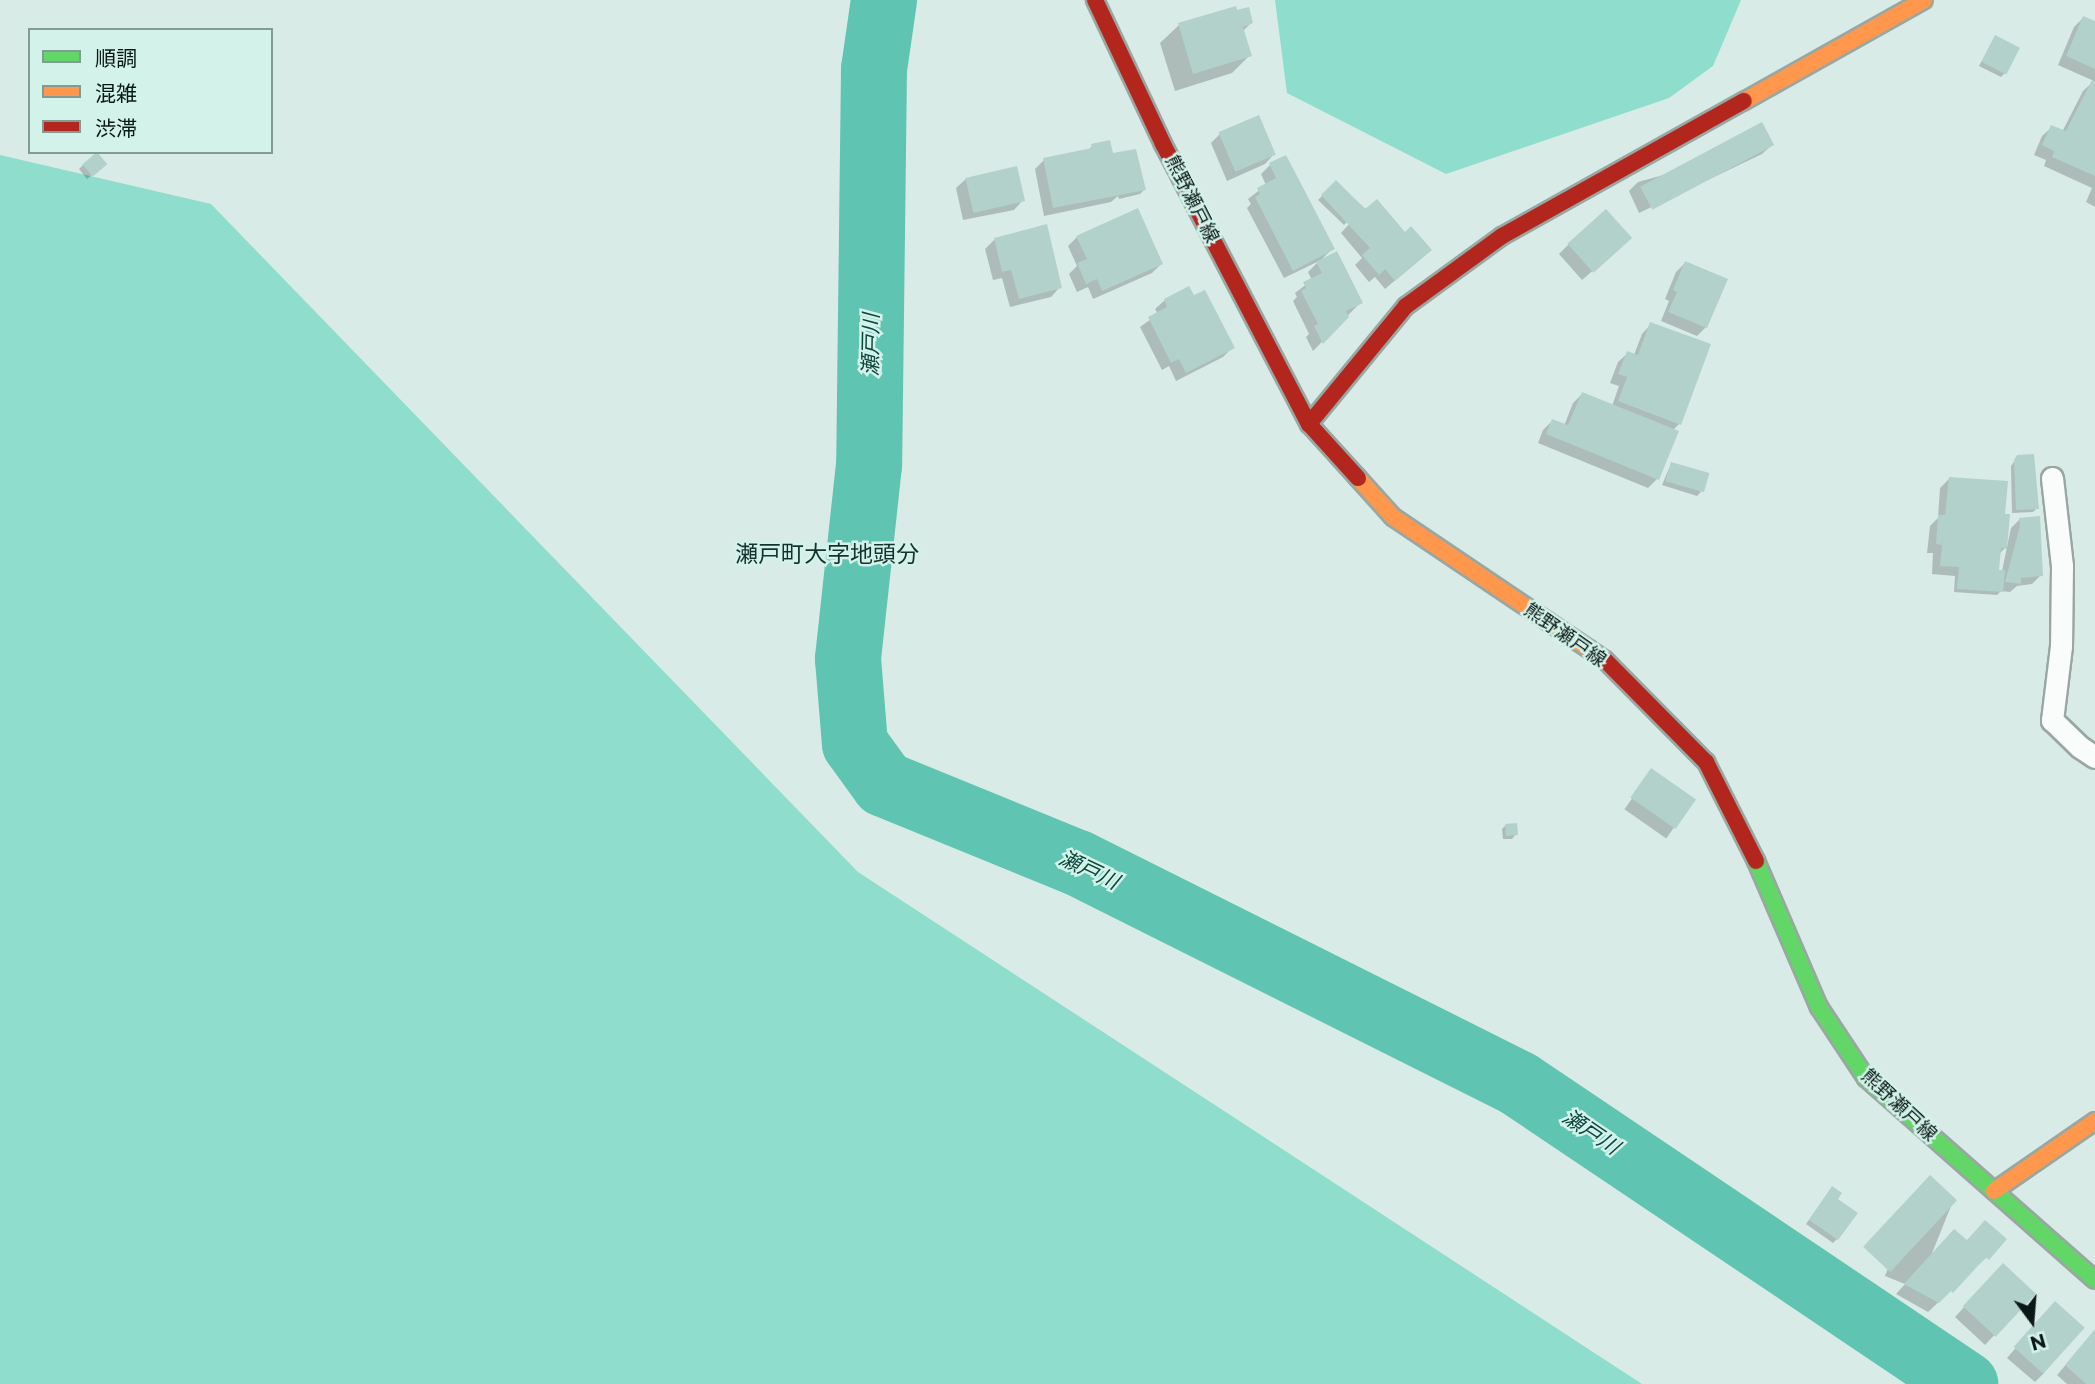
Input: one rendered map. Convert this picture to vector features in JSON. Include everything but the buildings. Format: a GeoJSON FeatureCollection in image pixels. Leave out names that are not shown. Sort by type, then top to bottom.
{"type":"FeatureCollection","features":[{"type":"Feature","properties":{"kind":"main road","name":"熊野瀬戸線"},"geometry":{"type":"LineString","coordinates":[[1095,0],[1163,144],[1309,424],[1393,517],[1605,660],[1706,762],[1773,894],[1819,1007],[1866,1078],[2095,1280]]}},
{"type":"Feature","properties":{"kind":"main road"},"geometry":{"type":"LineString","coordinates":[[1309,424],[1406,306],[1502,236],[1924,0]]}},
{"type":"Feature","properties":{"kind":"main road"},"geometry":{"type":"LineString","coordinates":[[1994,1191],[2095,1121]]}},
{"type":"Feature","properties":{"kind":"lane"},"geometry":{"type":"LineString","coordinates":[[2052,478],[2062,580],[2061,646],[2052,720],[2080,747],[2095,757]]}},
{"type":"Feature","properties":{"kind":"green space"},"geometry":{"type":"Polygon","coordinates":[[[1275,0],[1741,0],[1713,66],[1669,98],[1446,174],[1287,93],[1275,0]]]}},
{"type":"Feature","properties":{"kind":"green space"},"geometry":{"type":"Polygon","coordinates":[[[0,155],[211,204],[858,872],[1642,1384],[0,1384],[0,155]]]}},
{"type":"Feature","properties":{"kind":"waterway","name":"瀬戸川"},"geometry":{"type":"LineString","coordinates":[[884,0],[874,69],[869,465],[848,659],[855,744],[884,784],[1078,863],[1519,1084],[1965,1384]]}},
{"type":"Feature","properties":{"kind":"traffic: fast"},"geometry":{"type":"LineString","coordinates":[[1756,861],[1819,1007],[1866,1078],[2095,1280]]}},
{"type":"Feature","properties":{"kind":"traffic: slow"},"geometry":{"type":"LineString","coordinates":[[1744,101],[1924,0]]}},
{"type":"Feature","properties":{"kind":"traffic: slow"},"geometry":{"type":"LineString","coordinates":[[1358,478],[1393,517],[1589,649]]}},
{"type":"Feature","properties":{"kind":"traffic: slow"},"geometry":{"type":"LineString","coordinates":[[1994,1191],[2095,1121]]}},
{"type":"Feature","properties":{"kind":"traffic: jam"},"geometry":{"type":"LineString","coordinates":[[1095,0],[1163,144],[1309,424],[1358,478]]}},
{"type":"Feature","properties":{"kind":"traffic: jam"},"geometry":{"type":"LineString","coordinates":[[1309,424],[1406,306],[1502,236],[1744,101]]}},
{"type":"Feature","properties":{"kind":"traffic: jam"},"geometry":{"type":"LineString","coordinates":[[1589,649],[1605,660],[1706,762],[1756,861]]}},
{"type":"Feature","properties":{"kind":"district","name":"瀬戸町大字地頭分"},"geometry":{"type":"Point","coordinates":[827,554]}}]}
